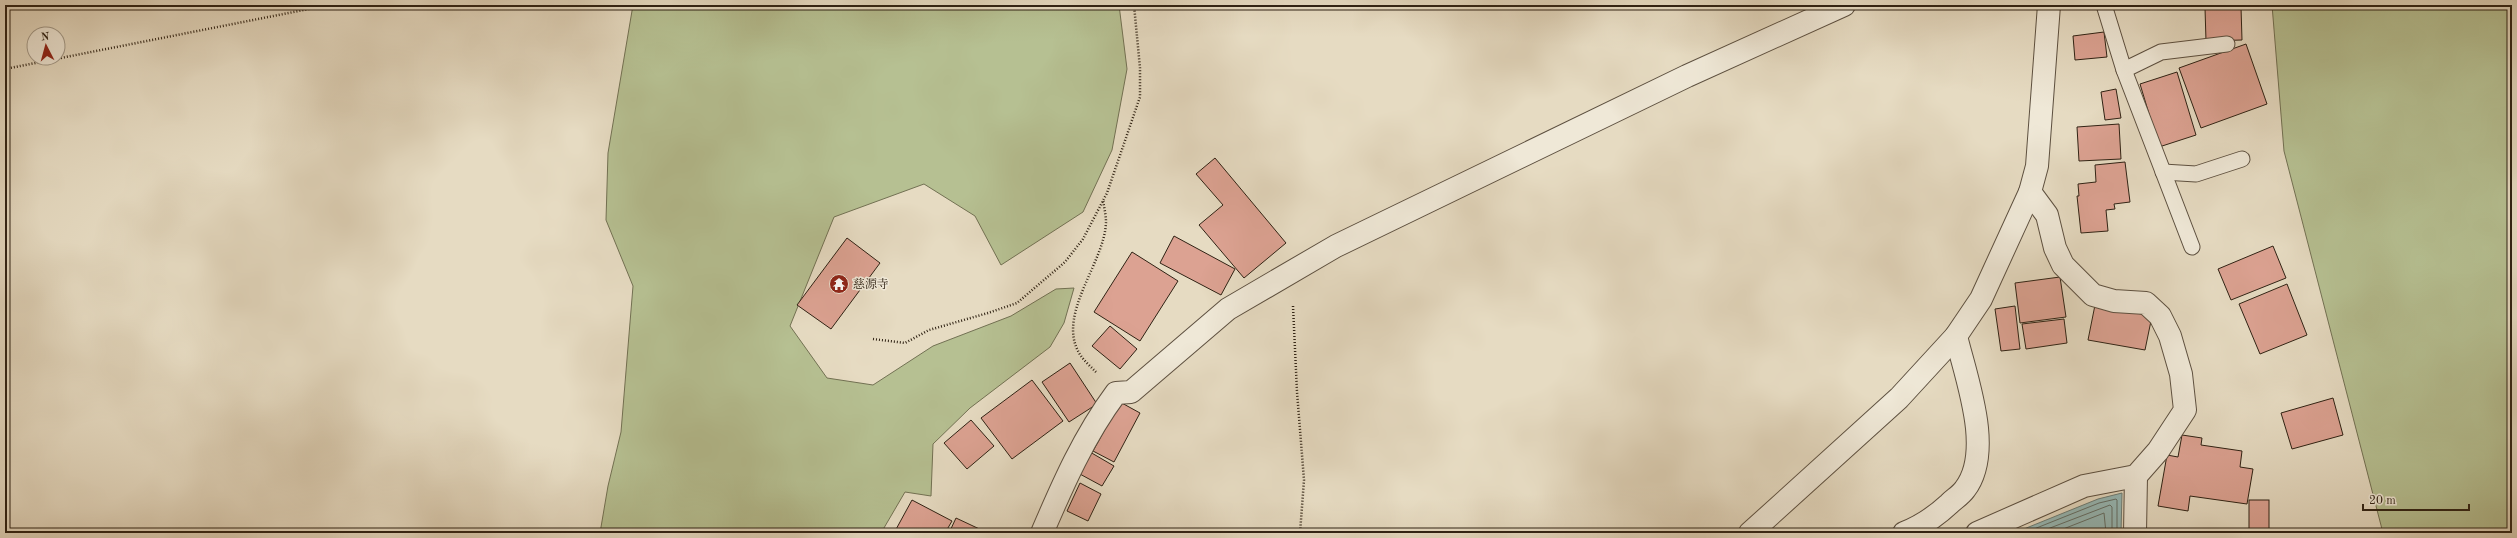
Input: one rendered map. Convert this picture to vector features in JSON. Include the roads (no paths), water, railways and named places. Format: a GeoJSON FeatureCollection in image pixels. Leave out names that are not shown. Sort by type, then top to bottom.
{"type":"FeatureCollection","features":[{"type":"Feature","properties":{"kind":"street"},"geometry":{"type":"LineString","coordinates":[[1042,533],[1059,493],[1094,423],[1116,393],[1130,392],[1228,309],[1336,246],[1713,64],[1844,5]]}},
{"type":"Feature","properties":{"kind":"street"},"geometry":{"type":"LineString","coordinates":[[1750,533],[1899,398],[1956,336],[1981,299],[2030,192],[2037,166],[2049,5]]}},
{"type":"Feature","properties":{"kind":"street"},"geometry":{"type":"LineString","coordinates":[[1977,533],[2084,486],[2136,476],[2158,451],[2185,410],[2181,374],[2170,336],[2160,316],[2146,303],[2114,301],[2093,295],[2076,279],[2063,265],[2055,248],[2046,215],[2030,192]]}},
{"type":"Feature","properties":{"kind":"street"},"geometry":{"type":"LineString","coordinates":[[1917,531],[1965,489],[1977,463],[1977,430],[1972,397],[1956,336]]}},
{"type":"Feature","properties":{"kind":"street"},"geometry":{"type":"LineString","coordinates":[[2135,533],[2136,476]]}},
{"type":"Feature","properties":{"kind":"lane"},"geometry":{"type":"LineString","coordinates":[[2104,5],[2124,70],[2192,247]]}},
{"type":"Feature","properties":{"kind":"lane"},"geometry":{"type":"LineString","coordinates":[[2124,70],[2161,52],[2227,44]]}},
{"type":"Feature","properties":{"kind":"lane"},"geometry":{"type":"LineString","coordinates":[[2163,172],[2196,174],[2242,158]]}},
{"type":"Feature","properties":{"kind":"water"},"geometry":{"type":"Polygon","coordinates":[[[2122,493],[2121,533],[2014,533],[2098,499],[2122,493]]]}},
{"type":"Feature","properties":{"kind":"place","name":"慈源寺"},"geometry":{"type":"Point","coordinates":[839,284]}}]}
